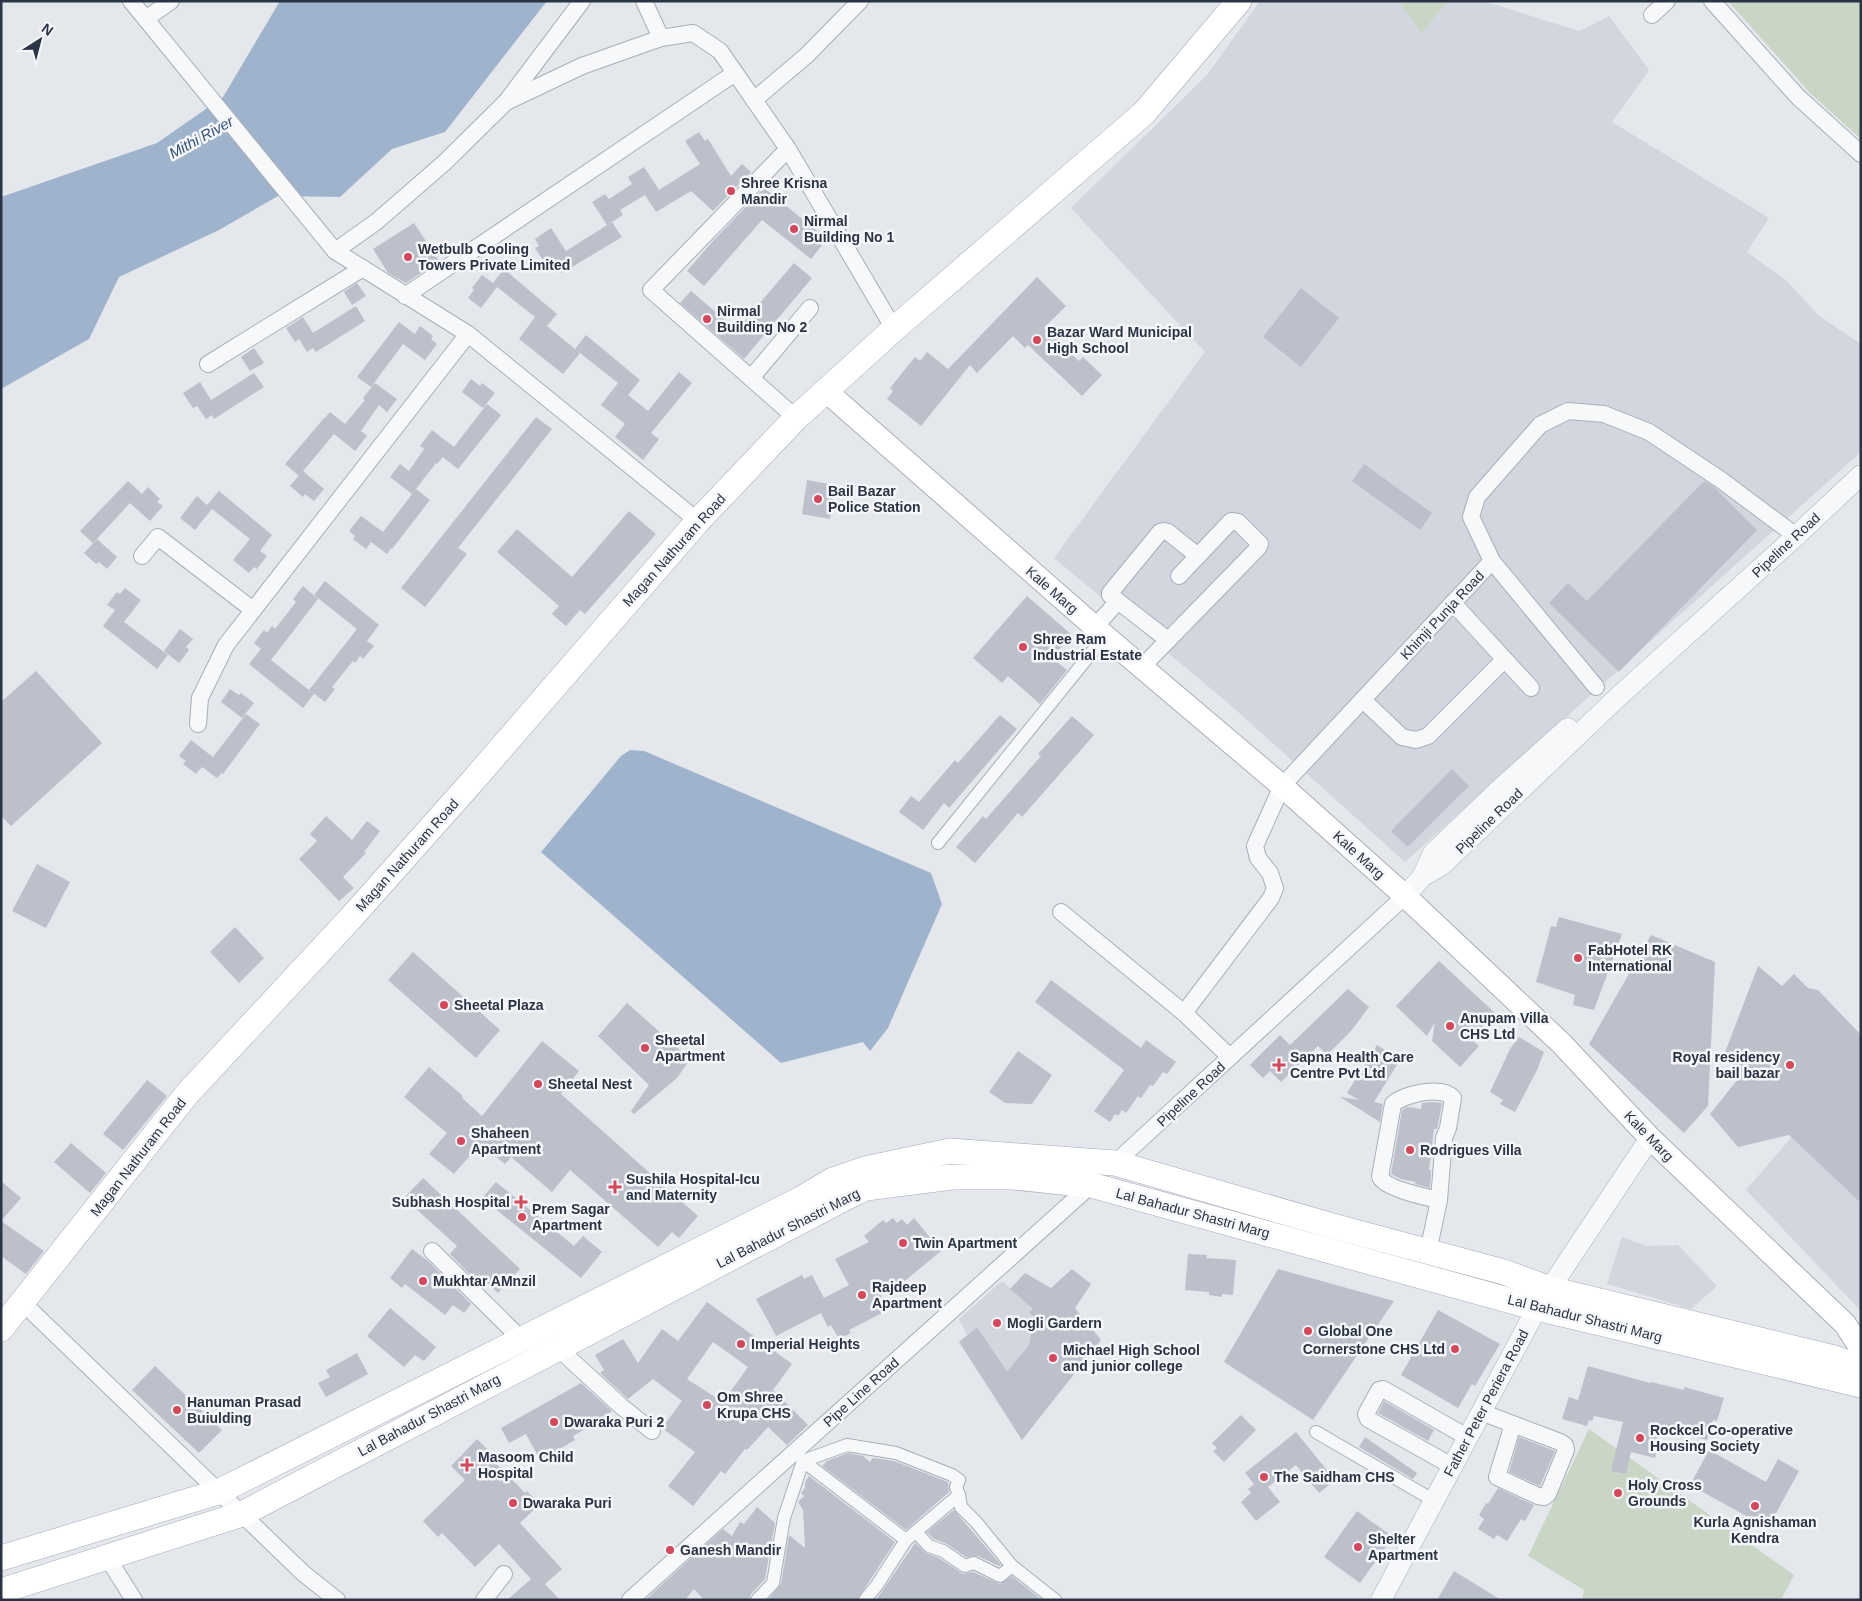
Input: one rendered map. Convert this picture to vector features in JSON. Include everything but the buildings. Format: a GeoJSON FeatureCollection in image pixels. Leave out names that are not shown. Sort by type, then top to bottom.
{"type":"FeatureCollection","features":[{"type":"Feature","properties":{"kind":"main road","name":"Magan Nathuram Road"},"geometry":{"type":"LineString","coordinates":[[10,1312],[187,1094],[349,920],[698,522],[796,418],[894,329],[1144,113],[1240,1]]}},
{"type":"Feature","properties":{"kind":"main road","name":"Kale Marg"},"geometry":{"type":"LineString","coordinates":[[826,391],[1100,632],[1282,786],[1405,896],[1562,1044],[1650,1138],[1845,1324],[1861,1349]]}},
{"type":"Feature","properties":{"kind":"main road","name":"Lal Bahadur Shastri Marg"},"geometry":{"type":"LineString","coordinates":[[1,1558],[218,1492],[801,1199],[833,1180],[865,1169],[950,1151],[1115,1163],[1504,1272],[1544,1298],[1824,1356],[1861,1366]]}},
{"type":"Feature","properties":{"kind":"main road","name":"Lal Bahadur Shastri Marg"},"geometry":{"type":"LineString","coordinates":[[1,1592],[242,1514],[830,1205],[866,1188],[952,1177],[1012,1177],[1091,1185],[1544,1298],[1861,1385]]}},
{"type":"Feature","properties":{"kind":"street"},"geometry":{"type":"LineString","coordinates":[[131,1],[335,251],[468,334],[698,522]]}},
{"type":"Feature","properties":{"kind":"street"},"geometry":{"type":"LineString","coordinates":[[149,21],[171,1]]}},
{"type":"Feature","properties":{"kind":"street"},"geometry":{"type":"LineString","coordinates":[[335,251],[376,222],[444,163],[506,102],[582,1]]}},
{"type":"Feature","properties":{"kind":"street"},"geometry":{"type":"LineString","coordinates":[[644,1],[660,38]]}},
{"type":"Feature","properties":{"kind":"street"},"geometry":{"type":"LineString","coordinates":[[754,100],[807,55],[860,1]]}},
{"type":"Feature","properties":{"kind":"street"},"geometry":{"type":"LineString","coordinates":[[1652,15],[1666,1]]}},
{"type":"Feature","properties":{"kind":"street"},"geometry":{"type":"LineString","coordinates":[[1712,1],[1798,97],[1861,154]]}},
{"type":"Feature","properties":{"kind":"street"},"geometry":{"type":"LineString","coordinates":[[506,102],[582,66],[660,38],[693,33],[720,51],[788,149],[894,329]]}},
{"type":"Feature","properties":{"kind":"street"},"geometry":{"type":"LineString","coordinates":[[405,296],[735,73]]}},
{"type":"Feature","properties":{"kind":"street"},"geometry":{"type":"LineString","coordinates":[[788,149],[651,290],[796,418]]}},
{"type":"Feature","properties":{"kind":"street"},"geometry":{"type":"LineString","coordinates":[[208,364],[363,268]]}},
{"type":"Feature","properties":{"kind":"street"},"geometry":{"type":"LineString","coordinates":[[751,378],[810,308]]}},
{"type":"Feature","properties":{"kind":"street"},"geometry":{"type":"LineString","coordinates":[[198,724],[200,698],[226,645],[468,334]]}},
{"type":"Feature","properties":{"kind":"street","name":"Khimji Punja Road"},"geometry":{"type":"LineString","coordinates":[[1184,1013],[1271,898],[1275,888],[1270,873],[1258,858],[1255,846],[1282,786],[1492,561],[1471,517],[1477,497],[1540,426],[1568,411],[1604,414],[1649,432],[1721,480],[1792,533]]}},
{"type":"Feature","properties":{"kind":"street"},"geometry":{"type":"LineString","coordinates":[[1792,533],[1861,462]]}},
{"type":"Feature","properties":{"kind":"street","name":"Pipeline Road"},"geometry":{"type":"LineString","coordinates":[[1115,1163],[1405,896],[1422,877],[1442,865],[1468,831],[1618,697],[1792,533],[1861,475]]}},
{"type":"Feature","properties":{"kind":"street"},"geometry":{"type":"LineString","coordinates":[[1142,667],[1260,544],[1238,522],[1232,521],[1179,576]]}},
{"type":"Feature","properties":{"kind":"street"},"geometry":{"type":"LineString","coordinates":[[1168,640],[1110,595],[1111,590],[1160,532],[1168,532],[1198,556]]}},
{"type":"Feature","properties":{"kind":"street"},"geometry":{"type":"LineString","coordinates":[[142,556],[158,537],[253,610]]}},
{"type":"Feature","properties":{"kind":"street"},"geometry":{"type":"LineString","coordinates":[[1492,561],[1596,687]]}},
{"type":"Feature","properties":{"kind":"street"},"geometry":{"type":"LineString","coordinates":[[938,843],[1100,632],[1118,601]]}},
{"type":"Feature","properties":{"kind":"street"},"geometry":{"type":"LineString","coordinates":[[1453,603],[1531,688]]}},
{"type":"Feature","properties":{"kind":"street"},"geometry":{"type":"LineString","coordinates":[[1363,700],[1402,737],[1416,740],[1428,736],[1504,660]]}},
{"type":"Feature","properties":{"kind":"street"},"geometry":{"type":"LineString","coordinates":[[1061,912],[1184,1013],[1230,1057]]}},
{"type":"Feature","properties":{"kind":"street"},"geometry":{"type":"LineString","coordinates":[[1428,1252],[1439,1200],[1444,1138],[1448,1128],[1453,1098],[1444,1093],[1414,1094],[1393,1104],[1380,1177],[1385,1183],[1439,1200]]}},
{"type":"Feature","properties":{"kind":"street","name":"Father Peter Periera Road"},"geometry":{"type":"LineString","coordinates":[[1381,1600],[1467,1437],[1544,1298],[1650,1138]]}},
{"type":"Feature","properties":{"kind":"street","name":"Pipe Line Road"},"geometry":{"type":"LineString","coordinates":[[630,1600],[1091,1185]]}},
{"type":"Feature","properties":{"kind":"street"},"geometry":{"type":"LineString","coordinates":[[432,1251],[521,1339]]}},
{"type":"Feature","properties":{"kind":"street"},"geometry":{"type":"LineString","coordinates":[[10,1312],[218,1492],[303,1573],[337,1600]]}},
{"type":"Feature","properties":{"kind":"street"},"geometry":{"type":"LineString","coordinates":[[558,1348],[622,1407],[652,1431]]}},
{"type":"Feature","properties":{"kind":"street"},"geometry":{"type":"LineString","coordinates":[[1452,1466],[1368,1419],[1366,1414],[1380,1390],[1383,1389],[1467,1437]]}},
{"type":"Feature","properties":{"kind":"street"},"geometry":{"type":"LineString","coordinates":[[1481,1412],[1513,1424],[1560,1442],[1565,1445],[1566,1450],[1548,1494],[1544,1497],[1499,1479],[1497,1476],[1513,1424]]}},
{"type":"Feature","properties":{"kind":"street"},"geometry":{"type":"LineString","coordinates":[[1316,1432],[1433,1500]]}},
{"type":"Feature","properties":{"kind":"street"},"geometry":{"type":"LineString","coordinates":[[803,1461],[847,1445],[896,1453],[952,1476],[958,1480],[956,1487],[962,1507],[1012,1566],[1055,1600]]}},
{"type":"Feature","properties":{"kind":"street"},"geometry":{"type":"LineString","coordinates":[[803,1461],[906,1540]]}},
{"type":"Feature","properties":{"kind":"street"},"geometry":{"type":"LineString","coordinates":[[759,1599],[773,1583],[784,1518],[803,1461]]}},
{"type":"Feature","properties":{"kind":"street"},"geometry":{"type":"LineString","coordinates":[[865,1600],[906,1540],[959,1495]]}},
{"type":"Feature","properties":{"kind":"street"},"geometry":{"type":"LineString","coordinates":[[916,1532],[929,1546],[943,1551],[965,1566],[974,1563],[1000,1576],[1012,1566]]}},
{"type":"Feature","properties":{"kind":"street"},"geometry":{"type":"LineString","coordinates":[[107,1557],[134,1600]]}},
{"type":"Feature","properties":{"kind":"street"},"geometry":{"type":"LineString","coordinates":[[484,1600],[504,1574]]}},
{"type":"Feature","properties":{"kind":"shaded area"},"geometry":{"type":"Polygon","coordinates":[[[1260,1],[1399,1],[1421,34],[1448,1],[1484,1],[1579,31],[1609,16],[1649,70],[1612,122],[1769,218],[1747,252],[1787,281],[1819,316],[1861,344],[1861,452],[1405,862],[1227,702],[1054,558],[1205,352],[1071,208],[1207,75],[1260,1]]]}},
{"type":"Feature","properties":{"kind":"shaded area"},"geometry":{"type":"Polygon","coordinates":[[[1861,1057],[1861,1311],[1746,1190],[1861,1057]]]}},
{"type":"Feature","properties":{"kind":"shaded area"},"geometry":{"type":"Polygon","coordinates":[[[1622,1237],[1646,1246],[1678,1245],[1717,1286],[1691,1309],[1607,1284],[1622,1237]]]}},
{"type":"Feature","properties":{"kind":"shaded area","name":"Mogli Gardern"},"geometry":{"type":"Polygon","coordinates":[[[1002,1281],[1033,1309],[1029,1312],[1034,1317],[1029,1345],[1007,1371],[977,1327],[967,1335],[959,1319],[1002,1281]]]}},
{"type":"Feature","properties":{"kind":"green space"},"geometry":{"type":"Polygon","coordinates":[[[1399,1],[1448,1],[1421,34],[1399,1]]]}},
{"type":"Feature","properties":{"kind":"green space"},"geometry":{"type":"Polygon","coordinates":[[[1728,1],[1861,1],[1861,139],[1810,93],[1728,1]]]}},
{"type":"Feature","properties":{"kind":"green space","name":"Holy Cross Grounds"},"geometry":{"type":"Polygon","coordinates":[[[1589,1429],[1794,1575],[1781,1600],[1582,1600],[1584,1590],[1528,1556],[1589,1429]]]}},
{"type":"Feature","properties":{"kind":"water","name":"Mithi River"},"geometry":{"type":"Polygon","coordinates":[[[280,1],[547,1],[445,132],[392,149],[340,197],[278,196],[219,230],[119,277],[89,339],[1,389],[1,197],[157,143],[223,97],[280,1]]]}},
{"type":"Feature","properties":{"kind":"water"},"geometry":{"type":"Polygon","coordinates":[[[630,750],[644,751],[931,873],[942,904],[888,1028],[870,1051],[863,1042],[781,1063],[541,852],[621,756],[630,750]]]}},
{"type":"Feature","properties":{"kind":"place","name":"Shree Krisna Mandir"},"geometry":{"type":"Point","coordinates":[731,191]}},
{"type":"Feature","properties":{"kind":"place","name":"Nirmal Building No 1"},"geometry":{"type":"Point","coordinates":[794,229]}},
{"type":"Feature","properties":{"kind":"place","name":"Wetbulb Cooling Towers Private Limited"},"geometry":{"type":"Point","coordinates":[408,257]}},
{"type":"Feature","properties":{"kind":"place","name":"Nirmal Building No 2"},"geometry":{"type":"Point","coordinates":[707,319]}},
{"type":"Feature","properties":{"kind":"place","name":"Bazar Ward Municipal High School"},"geometry":{"type":"Point","coordinates":[1037,340]}},
{"type":"Feature","properties":{"kind":"place","name":"Bail Bazar Police Station"},"geometry":{"type":"Point","coordinates":[818,499]}},
{"type":"Feature","properties":{"kind":"place","name":"Shree Ram Industrial Estate"},"geometry":{"type":"Point","coordinates":[1023,647]}},
{"type":"Feature","properties":{"kind":"place","name":"FabHotel RK International"},"geometry":{"type":"Point","coordinates":[1578,958]}},
{"type":"Feature","properties":{"kind":"place","name":"Sheetal Plaza"},"geometry":{"type":"Point","coordinates":[444,1005]}},
{"type":"Feature","properties":{"kind":"place","name":"Anupam Villa CHS Ltd"},"geometry":{"type":"Point","coordinates":[1450,1026]}},
{"type":"Feature","properties":{"kind":"place","name":"Sheetal Apartment"},"geometry":{"type":"Point","coordinates":[645,1048]}},
{"type":"Feature","properties":{"kind":"place","name":"Sapna Health Care Centre Pvt Ltd"},"geometry":{"type":"Point","coordinates":[1279,1065]}},
{"type":"Feature","properties":{"kind":"place","name":"Royal residency bail bazar"},"geometry":{"type":"Point","coordinates":[1790,1065]}},
{"type":"Feature","properties":{"kind":"place","name":"Sheetal Nest"},"geometry":{"type":"Point","coordinates":[538,1084]}},
{"type":"Feature","properties":{"kind":"place","name":"Shaheen Apartment"},"geometry":{"type":"Point","coordinates":[461,1141]}},
{"type":"Feature","properties":{"kind":"place","name":"Rodrigues Villa"},"geometry":{"type":"Point","coordinates":[1410,1150]}},
{"type":"Feature","properties":{"kind":"place","name":"Sushila Hospital-Icu and Maternity"},"geometry":{"type":"Point","coordinates":[615,1187]}},
{"type":"Feature","properties":{"kind":"place","name":"Subhash Hospital"},"geometry":{"type":"Point","coordinates":[521,1202]}},
{"type":"Feature","properties":{"kind":"place","name":"Prem Sagar Apartment"},"geometry":{"type":"Point","coordinates":[522,1217]}},
{"type":"Feature","properties":{"kind":"place","name":"Twin Apartment"},"geometry":{"type":"Point","coordinates":[903,1243]}},
{"type":"Feature","properties":{"kind":"place","name":"Mukhtar AMnzil"},"geometry":{"type":"Point","coordinates":[423,1281]}},
{"type":"Feature","properties":{"kind":"place","name":"Rajdeep Apartment"},"geometry":{"type":"Point","coordinates":[862,1295]}},
{"type":"Feature","properties":{"kind":"place","name":"Mogli Gardern"},"geometry":{"type":"Point","coordinates":[997,1323]}},
{"type":"Feature","properties":{"kind":"place","name":"Global One"},"geometry":{"type":"Point","coordinates":[1308,1331]}},
{"type":"Feature","properties":{"kind":"place","name":"Imperial Heights"},"geometry":{"type":"Point","coordinates":[741,1344]}},
{"type":"Feature","properties":{"kind":"place","name":"Cornerstone CHS Ltd"},"geometry":{"type":"Point","coordinates":[1455,1349]}},
{"type":"Feature","properties":{"kind":"place","name":"Michael High School and junior college"},"geometry":{"type":"Point","coordinates":[1053,1358]}},
{"type":"Feature","properties":{"kind":"place","name":"Om Shree Krupa CHS"},"geometry":{"type":"Point","coordinates":[707,1405]}},
{"type":"Feature","properties":{"kind":"place","name":"Hanuman Prasad Buiulding"},"geometry":{"type":"Point","coordinates":[177,1410]}},
{"type":"Feature","properties":{"kind":"place","name":"Dwaraka Puri 2"},"geometry":{"type":"Point","coordinates":[554,1422]}},
{"type":"Feature","properties":{"kind":"place","name":"Rockcel Co-operative Housing Society"},"geometry":{"type":"Point","coordinates":[1640,1438]}},
{"type":"Feature","properties":{"kind":"place","name":"Masoom Child Hospital"},"geometry":{"type":"Point","coordinates":[467,1465]}},
{"type":"Feature","properties":{"kind":"place","name":"The Saidham CHS"},"geometry":{"type":"Point","coordinates":[1264,1477]}},
{"type":"Feature","properties":{"kind":"place","name":"Holy Cross Grounds"},"geometry":{"type":"Point","coordinates":[1618,1493]}},
{"type":"Feature","properties":{"kind":"place","name":"Dwaraka Puri"},"geometry":{"type":"Point","coordinates":[513,1503]}},
{"type":"Feature","properties":{"kind":"place","name":"Kurla Agnishaman Kendra"},"geometry":{"type":"Point","coordinates":[1755,1506]}},
{"type":"Feature","properties":{"kind":"place","name":"Shelter Apartment"},"geometry":{"type":"Point","coordinates":[1358,1547]}},
{"type":"Feature","properties":{"kind":"place","name":"Ganesh Mandir"},"geometry":{"type":"Point","coordinates":[670,1550]}}]}
